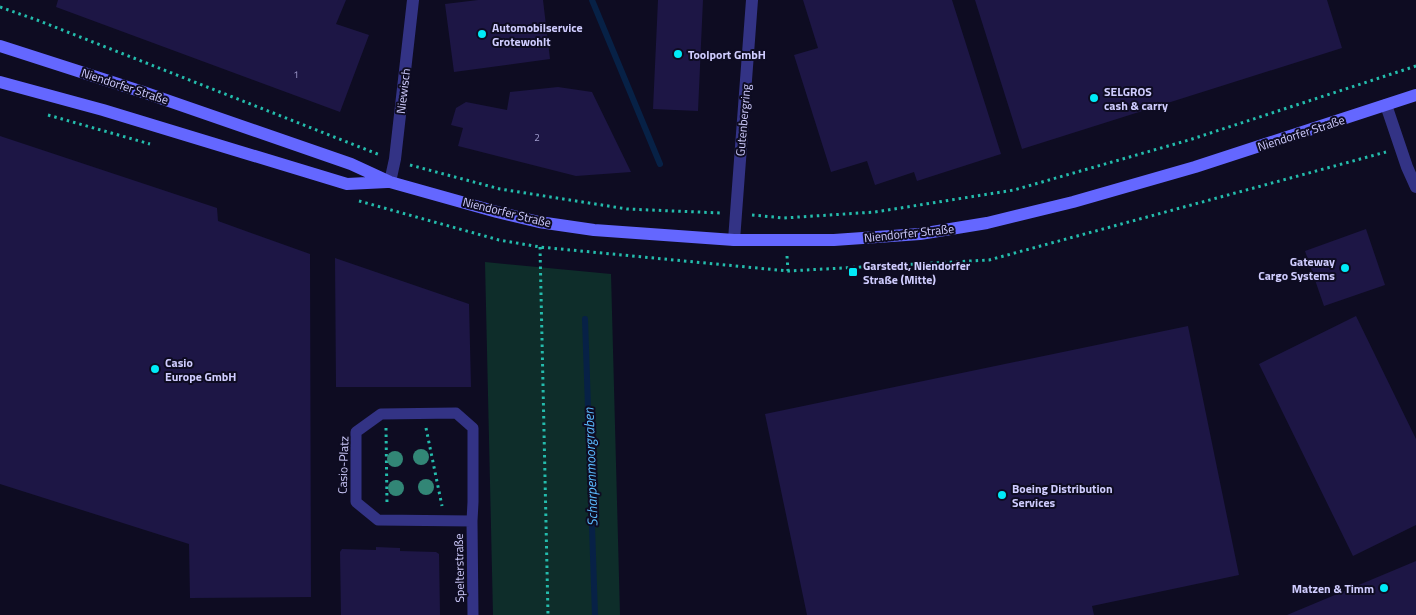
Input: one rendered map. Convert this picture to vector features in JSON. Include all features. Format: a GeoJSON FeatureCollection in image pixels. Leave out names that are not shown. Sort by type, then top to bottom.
{"type":"FeatureCollection","features":[{"type":"Feature","properties":{"kind":"main road","name":"Niendorfer Straße"},"geometry":{"type":"LineString","coordinates":[[0,46],[142,92],[351,164],[390,182],[539,222],[594,230],[734,240],[844,239],[920,234],[988,223],[1073,202],[1195,167],[1416,95]]}},
{"type":"Feature","properties":{"kind":"main road","name":"Niendorfer Straße"},"geometry":{"type":"LineString","coordinates":[[0,82],[103,110],[347,184],[390,182]]}},
{"type":"Feature","properties":{"kind":"street","name":"Niewisch"},"geometry":{"type":"LineString","coordinates":[[390,182],[395,160],[413,0]]}},
{"type":"Feature","properties":{"kind":"street","name":"Gutenbergring"},"geometry":{"type":"LineString","coordinates":[[734,240],[752,0]]}},
{"type":"Feature","properties":{"kind":"street"},"geometry":{"type":"LineString","coordinates":[[1386,105],[1406,167],[1416,187]]}},
{"type":"Feature","properties":{"kind":"lane","name":"Casio-Platz"},"geometry":{"type":"LineString","coordinates":[[423,413],[456,413],[473,428],[472,521],[378,520],[356,502],[356,432],[381,414],[423,413]]}},
{"type":"Feature","properties":{"kind":"lane","name":"Spelterstraße"},"geometry":{"type":"LineString","coordinates":[[472,521],[473,615]]}},
{"type":"Feature","properties":{"kind":"path"},"geometry":{"type":"LineString","coordinates":[[0,7],[369,151]]}},
{"type":"Feature","properties":{"kind":"path"},"geometry":{"type":"LineString","coordinates":[[773,217],[784,218],[875,212],[1014,190],[1189,140],[1416,66]]}},
{"type":"Feature","properties":{"kind":"path"},"geometry":{"type":"LineString","coordinates":[[46,114],[158,146]]}},
{"type":"Feature","properties":{"kind":"path"},"geometry":{"type":"LineString","coordinates":[[357,201],[499,240],[540,247],[788,270],[989,260],[1348,163],[1400,147]]}},
{"type":"Feature","properties":{"kind":"path"},"geometry":{"type":"LineString","coordinates":[[415,166],[500,189],[627,209],[706,212]]}},
{"type":"Feature","properties":{"kind":"path"},"geometry":{"type":"LineString","coordinates":[[540,247],[548,615]]}},
{"type":"Feature","properties":{"kind":"path"},"geometry":{"type":"LineString","coordinates":[[423,413],[445,521]]}},
{"type":"Feature","properties":{"kind":"path"},"geometry":{"type":"LineString","coordinates":[[386,414],[387,520]]}},
{"type":"Feature","properties":{"kind":"green space"},"geometry":{"type":"Polygon","coordinates":[[[485,262],[611,274],[620,615],[493,615],[485,262]]]}},
{"type":"Feature","properties":{"kind":"building"},"geometry":{"type":"Polygon","coordinates":[[[58,0],[346,0],[336,24],[369,35],[340,112],[56,7],[58,0]]]}},
{"type":"Feature","properties":{"kind":"building"},"geometry":{"type":"Polygon","coordinates":[[[478,0],[543,0],[550,59],[454,72],[445,4],[478,0]]]}},
{"type":"Feature","properties":{"kind":"building","name":"Toolport GmbH"},"geometry":{"type":"Polygon","coordinates":[[[658,0],[703,0],[698,111],[653,109],[658,0]]]}},
{"type":"Feature","properties":{"kind":"building"},"geometry":{"type":"Polygon","coordinates":[[[803,0],[952,0],[1001,154],[917,181],[914,172],[875,185],[867,161],[831,172],[794,55],[818,48],[803,0]]]}},
{"type":"Feature","properties":{"kind":"building","name":"SELGROS cash & carry"},"geometry":{"type":"Polygon","coordinates":[[[975,0],[1327,0],[1342,48],[1022,149],[975,0]]]}},
{"type":"Feature","properties":{"kind":"building"},"geometry":{"type":"Polygon","coordinates":[[[558,87],[592,92],[631,172],[576,176],[458,146],[463,128],[451,125],[456,108],[466,102],[507,110],[510,92],[558,87]]]}},
{"type":"Feature","properties":{"kind":"building","name":"Casio Europe GmbH"},"geometry":{"type":"Polygon","coordinates":[[[0,136],[217,208],[218,221],[310,254],[311,597],[190,598],[189,544],[0,484],[0,136]]]}},
{"type":"Feature","properties":{"kind":"building","name":"Gateway Cargo Systems"},"geometry":{"type":"Polygon","coordinates":[[[1366,229],[1385,285],[1324,306],[1305,251],[1366,229]]]}},
{"type":"Feature","properties":{"kind":"building"},"geometry":{"type":"Polygon","coordinates":[[[335,258],[469,304],[471,387],[336,387],[335,258]]]}},
{"type":"Feature","properties":{"kind":"building"},"geometry":{"type":"Polygon","coordinates":[[[1356,316],[1416,439],[1416,525],[1353,556],[1259,364],[1356,316]]]}},
{"type":"Feature","properties":{"kind":"building","name":"Boeing Distribution Services"},"geometry":{"type":"Polygon","coordinates":[[[1188,326],[1239,575],[1092,606],[1094,615],[807,615],[765,414],[1188,326]]]}},
{"type":"Feature","properties":{"kind":"building"},"geometry":{"type":"Polygon","coordinates":[[[376,547],[400,548],[400,551],[436,552],[439,554],[440,615],[341,615],[340,552],[342,549],[376,550],[376,547]]]}},
{"type":"Feature","properties":{"kind":"building","name":"Matzen & Timm"},"geometry":{"type":"Polygon","coordinates":[[[1416,561],[1416,615],[1287,615],[1416,561]]]}},
{"type":"Feature","properties":{"kind":"waterway","name":"Scharpenmoorgraben"},"geometry":{"type":"LineString","coordinates":[[592,0],[660,164]]}},
{"type":"Feature","properties":{"kind":"waterway","name":"Scharpenmoorgraben"},"geometry":{"type":"LineString","coordinates":[[585,319],[595,615]]}},
{"type":"Feature","properties":{"kind":"place","name":"Automobilservice Grotewohlt"},"geometry":{"type":"Point","coordinates":[482,34]}},
{"type":"Feature","properties":{"kind":"place","name":"Toolport GmbH"},"geometry":{"type":"Point","coordinates":[678,54]}},
{"type":"Feature","properties":{"kind":"place","name":"SELGROS cash & carry"},"geometry":{"type":"Point","coordinates":[1094,98]}},
{"type":"Feature","properties":{"kind":"place","name":"Gateway Cargo Systems"},"geometry":{"type":"Point","coordinates":[1345,268]}},
{"type":"Feature","properties":{"kind":"place","name":"Garstedt, Niendorfer Straße (Mitte)"},"geometry":{"type":"Point","coordinates":[853,272]}},
{"type":"Feature","properties":{"kind":"place","name":"Casio Europe GmbH"},"geometry":{"type":"Point","coordinates":[155,369]}},
{"type":"Feature","properties":{"kind":"place","name":"Boeing Distribution Services"},"geometry":{"type":"Point","coordinates":[1002,495]}},
{"type":"Feature","properties":{"kind":"place","name":"Matzen & Timm"},"geometry":{"type":"Point","coordinates":[1384,588]}}]}
